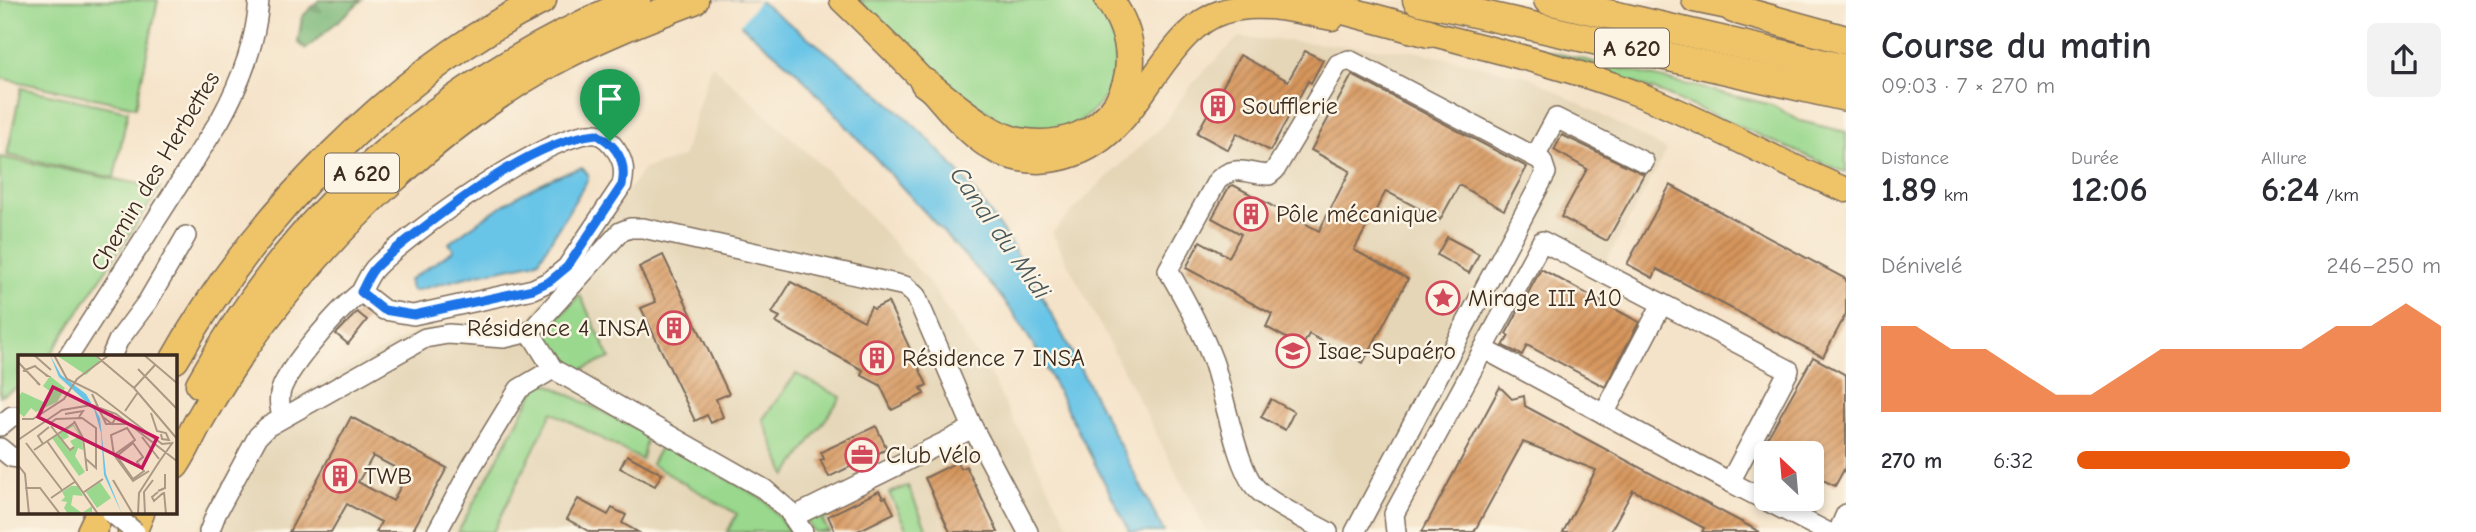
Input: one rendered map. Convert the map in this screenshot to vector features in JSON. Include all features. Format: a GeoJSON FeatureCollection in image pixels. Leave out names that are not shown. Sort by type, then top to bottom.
{"type":"FeatureCollection","features":[{"type":"Feature","properties":{"kind":"highway","name":"A 620"},"geometry":{"type":"LineString","coordinates":[[177,356],[256,239],[346,143],[445,60],[542,0]]}},
{"type":"Feature","properties":{"kind":"highway","name":"A 620"},"geometry":{"type":"LineString","coordinates":[[177,433],[200,383],[246,307],[284,258],[341,193],[387,149],[424,120],[515,59],[636,0]]}},
{"type":"Feature","properties":{"kind":"highway"},"geometry":{"type":"LineString","coordinates":[[177,462],[214,396],[260,326],[298,277],[388,183],[466,118],[548,64],[624,27],[694,0]]}},
{"type":"Feature","properties":{"kind":"highway"},"geometry":{"type":"LineString","coordinates":[[925,83],[993,131],[1016,141],[1040,145],[1064,143],[1086,134],[1107,118],[1121,97],[1129,76],[1131,55],[1128,33],[1119,13],[1109,0]]}},
{"type":"Feature","properties":{"kind":"highway"},"geometry":{"type":"LineString","coordinates":[[1306,0],[1429,33]]}},
{"type":"Feature","properties":{"kind":"highway","name":"A 620"},"geometry":{"type":"LineString","coordinates":[[1417,0],[1846,97]]}},
{"type":"Feature","properties":{"kind":"highway","name":"A 620"},"geometry":{"type":"LineString","coordinates":[[1548,0],[1846,69]]}},
{"type":"Feature","properties":{"kind":"highway"},"geometry":{"type":"LineString","coordinates":[[1734,9],[1846,40]]}},
{"type":"Feature","properties":{"kind":"highway"},"geometry":{"type":"LineString","coordinates":[[91,532],[100,514]]}},
{"type":"Feature","properties":{"kind":"highway"},"geometry":{"type":"LineString","coordinates":[[133,532],[140,514]]}},
{"type":"Feature","properties":{"kind":"main road"},"geometry":{"type":"LineString","coordinates":[[842,0],[925,83],[958,121],[989,148],[1017,159],[1041,162],[1068,158],[1096,145],[1130,113],[1175,47],[1196,26],[1219,12],[1254,6],[1429,33],[1556,66],[1635,93],[1737,137],[1846,190]]}},
{"type":"Feature","properties":{"kind":"main road"},"geometry":{"type":"LineString","coordinates":[[1694,0],[1846,29]]}},
{"type":"Feature","properties":{"kind":"main road"},"geometry":{"type":"LineString","coordinates":[[1822,180],[1846,199]]}},
{"type":"Feature","properties":{"kind":"street","name":"Chemin des Herbettes"},"geometry":{"type":"LineString","coordinates":[[69,355],[237,90],[256,28],[259,0]]}},
{"type":"Feature","properties":{"kind":"street"},"geometry":{"type":"LineString","coordinates":[[1328,532],[1264,495],[1250,479],[1242,462],[1213,362],[1190,308],[1168,270],[1217,181],[1226,172],[1234,169],[1269,174],[1275,170],[1338,64],[1349,60],[1542,161],[1546,173],[1355,532]]}},
{"type":"Feature","properties":{"kind":"street"},"geometry":{"type":"LineString","coordinates":[[1535,157],[1556,118],[1644,163]]}},
{"type":"Feature","properties":{"kind":"street"},"geometry":{"type":"LineString","coordinates":[[282,417],[280,391],[288,376],[345,304],[361,292],[372,271],[388,255],[454,204],[496,176],[576,136],[596,134],[610,141],[621,158],[625,172],[622,185],[567,267],[550,281],[533,289],[414,315],[384,310],[361,292]]}},
{"type":"Feature","properties":{"kind":"street"},"geometry":{"type":"LineString","coordinates":[[209,532],[258,436],[267,427],[425,338],[448,334],[504,338],[530,332],[620,232],[630,228],[643,228],[905,286],[916,296],[973,428],[1028,532]]}},
{"type":"Feature","properties":{"kind":"street"},"geometry":{"type":"LineString","coordinates":[[112,355],[118,341],[148,300],[186,236]]}},
{"type":"Feature","properties":{"kind":"street"},"geometry":{"type":"LineString","coordinates":[[1396,532],[1394,514],[1542,241],[1789,370],[1730,482]]}},
{"type":"Feature","properties":{"kind":"street"},"geometry":{"type":"LineString","coordinates":[[1604,414],[1662,304]]}},
{"type":"Feature","properties":{"kind":"street"},"geometry":{"type":"LineString","coordinates":[[530,332],[553,369],[764,489],[788,510],[798,525],[973,428]]}},
{"type":"Feature","properties":{"kind":"street"},"geometry":{"type":"LineString","coordinates":[[1484,349],[1827,532]]}},
{"type":"Feature","properties":{"kind":"street"},"geometry":{"type":"LineString","coordinates":[[437,532],[472,466],[519,389],[553,369]]}},
{"type":"Feature","properties":{"kind":"street"},"geometry":{"type":"LineString","coordinates":[[0,426],[12,416],[18,416]]}},
{"type":"Feature","properties":{"kind":"street"},"geometry":{"type":"LineString","coordinates":[[113,514],[133,532]]}},
{"type":"Feature","properties":{"kind":"street"},"geometry":{"type":"LineString","coordinates":[[1838,532],[1846,514]]}},
{"type":"Feature","properties":{"kind":"shaded area","name":"Isae-Supaéro"},"geometry":{"type":"Polygon","coordinates":[[[1239,37],[1414,51],[1530,77],[1667,150],[1604,265],[1537,230],[1374,532],[1207,532],[1052,233],[1089,194],[1164,124],[1194,81],[1239,37]]]}},
{"type":"Feature","properties":{"kind":"shaded area"},"geometry":{"type":"Polygon","coordinates":[[[711,64],[836,179],[928,281],[992,379],[1072,532],[197,532],[260,418],[291,398],[418,331],[452,324],[497,329],[527,322],[644,169],[683,157],[711,64]]]}},
{"type":"Feature","properties":{"kind":"green space"},"geometry":{"type":"Polygon","coordinates":[[[0,0],[158,0],[136,107],[0,78],[0,0]]]}},
{"type":"Feature","properties":{"kind":"green space"},"geometry":{"type":"Polygon","coordinates":[[[319,0],[362,0],[306,49],[298,42],[302,17],[319,0]]]}},
{"type":"Feature","properties":{"kind":"green space"},"geometry":{"type":"Polygon","coordinates":[[[859,0],[1088,0],[1100,12],[1109,27],[1116,58],[1114,74],[1099,104],[1070,127],[1050,132],[1015,128],[935,76],[859,0]]]}},
{"type":"Feature","properties":{"kind":"green space"},"geometry":{"type":"Polygon","coordinates":[[[1523,45],[1772,105],[1800,121],[1846,132],[1846,173],[1662,93],[1523,45]]]}},
{"type":"Feature","properties":{"kind":"green space"},"geometry":{"type":"Polygon","coordinates":[[[21,88],[128,111],[114,178],[7,155],[21,88]]]}},
{"type":"Feature","properties":{"kind":"green space"},"geometry":{"type":"Polygon","coordinates":[[[0,157],[160,188],[50,355],[18,355],[18,387],[0,396],[0,157]]]}},
{"type":"Feature","properties":{"kind":"green space"},"geometry":{"type":"Polygon","coordinates":[[[580,295],[610,358],[571,374],[545,332],[580,295]]]}},
{"type":"Feature","properties":{"kind":"green space"},"geometry":{"type":"Polygon","coordinates":[[[796,374],[841,397],[786,476],[763,419],[796,374]]]}},
{"type":"Feature","properties":{"kind":"green space"},"geometry":{"type":"Polygon","coordinates":[[[540,380],[647,434],[642,460],[552,412],[493,532],[458,532],[540,380]]]}},
{"type":"Feature","properties":{"kind":"green space"},"geometry":{"type":"Polygon","coordinates":[[[662,444],[767,502],[790,532],[727,532],[737,514],[651,464],[662,444]]]}},
{"type":"Feature","properties":{"kind":"green space"},"geometry":{"type":"Polygon","coordinates":[[[908,486],[928,532],[908,532],[889,493],[908,486]]]}},
{"type":"Feature","properties":{"kind":"green space"},"geometry":{"type":"Polygon","coordinates":[[[824,511],[827,518],[822,520],[829,532],[814,532],[806,520],[824,511]]]}},
{"type":"Feature","properties":{"kind":"water","name":"Canal du Midi"},"geometry":{"type":"Polygon","coordinates":[[[705,0],[761,2],[882,97],[948,160],[988,210],[1039,291],[1164,532],[1130,532],[1036,349],[994,288],[797,72],[740,24],[705,0]]]}},
{"type":"Feature","properties":{"kind":"water"},"geometry":{"type":"Polygon","coordinates":[[[582,168],[588,174],[588,179],[539,260],[414,291],[411,289],[409,280],[454,250],[449,243],[479,221],[547,180],[582,168]]]}},
{"type":"Feature","properties":{"kind":"pier"},"geometry":{"type":"Polygon","coordinates":[[[701,0],[760,0],[738,27],[701,0]]]}},
{"type":"Feature","properties":{"kind":"building"},"geometry":{"type":"Polygon","coordinates":[[[1305,51],[1323,60],[1311,83],[1308,81],[1270,151],[1237,133],[1228,150],[1197,133],[1240,55],[1288,81],[1305,51]]]}},
{"type":"Feature","properties":{"kind":"building","name":"Pôle mécanique"},"geometry":{"type":"Polygon","coordinates":[[[1352,75],[1527,167],[1504,210],[1459,185],[1440,220],[1386,191],[1354,250],[1408,279],[1363,363],[1309,334],[1302,347],[1266,327],[1272,314],[1186,268],[1200,241],[1229,257],[1241,234],[1212,218],[1229,187],[1233,185],[1319,231],[1350,171],[1311,150],[1352,75]]]}},
{"type":"Feature","properties":{"kind":"building"},"geometry":{"type":"Polygon","coordinates":[[[1562,135],[1644,174],[1607,241],[1561,217],[1587,169],[1554,150],[1562,135]]]}},
{"type":"Feature","properties":{"kind":"building"},"geometry":{"type":"Polygon","coordinates":[[[1670,185],[1846,279],[1846,314],[1823,357],[1657,269],[1653,278],[1627,264],[1670,185]]]}},
{"type":"Feature","properties":{"kind":"building"},"geometry":{"type":"Polygon","coordinates":[[[1447,237],[1479,254],[1469,273],[1437,255],[1447,237]]]}},
{"type":"Feature","properties":{"kind":"building","name":"Résidence 4 INSA"},"geometry":{"type":"Polygon","coordinates":[[[663,255],[729,394],[716,399],[723,417],[711,423],[707,415],[695,421],[641,308],[656,302],[639,267],[663,255]]]}},
{"type":"Feature","properties":{"kind":"building"},"geometry":{"type":"Polygon","coordinates":[[[1541,269],[1639,322],[1605,387],[1527,345],[1522,355],[1503,346],[1509,336],[1506,334],[1541,269]]]}},
{"type":"Feature","properties":{"kind":"building","name":"Résidence 7 INSA"},"geometry":{"type":"Polygon","coordinates":[[[791,282],[864,321],[871,307],[874,309],[888,302],[927,385],[921,388],[924,394],[892,410],[880,385],[861,375],[863,370],[776,323],[780,317],[772,313],[791,282]]]}},
{"type":"Feature","properties":{"kind":"building"},"geometry":{"type":"Polygon","coordinates":[[[357,312],[367,320],[348,344],[336,334],[357,312]]]}},
{"type":"Feature","properties":{"kind":"building"},"geometry":{"type":"Polygon","coordinates":[[[1813,357],[1846,375],[1846,466],[1835,486],[1824,480],[1824,441],[1766,441],[1813,357]]]}},
{"type":"Feature","properties":{"kind":"building"},"geometry":{"type":"Polygon","coordinates":[[[1500,387],[1512,399],[1524,396],[1525,406],[1760,532],[1702,532],[1704,528],[1633,490],[1610,532],[1563,532],[1596,470],[1523,442],[1474,532],[1422,532],[1500,387]]]}},
{"type":"Feature","properties":{"kind":"building"},"geometry":{"type":"Polygon","coordinates":[[[1271,399],[1294,412],[1285,430],[1261,417],[1271,399]]]}},
{"type":"Feature","properties":{"kind":"building","name":"TWB"},"geometry":{"type":"Polygon","coordinates":[[[351,417],[447,468],[412,532],[376,532],[381,522],[347,504],[331,532],[289,532],[351,417]],[[373,456],[358,482],[393,501],[407,474],[373,456]]]}},
{"type":"Feature","properties":{"kind":"building"},"geometry":{"type":"Polygon","coordinates":[[[876,426],[887,449],[829,477],[820,460],[824,459],[821,452],[876,426]]]}},
{"type":"Feature","properties":{"kind":"building"},"geometry":{"type":"Polygon","coordinates":[[[627,455],[662,474],[655,486],[620,468],[627,455]]]}},
{"type":"Feature","properties":{"kind":"building"},"geometry":{"type":"Polygon","coordinates":[[[957,462],[960,469],[966,466],[998,532],[950,532],[925,478],[957,462]]]}},
{"type":"Feature","properties":{"kind":"building"},"geometry":{"type":"Polygon","coordinates":[[[879,491],[883,498],[886,497],[894,513],[856,532],[835,532],[828,516],[879,491]]]}},
{"type":"Feature","properties":{"kind":"building"},"geometry":{"type":"Polygon","coordinates":[[[578,499],[608,515],[612,508],[626,515],[622,523],[638,532],[590,532],[567,519],[578,499]]]}},
{"type":"Feature","properties":{"kind":"place","name":"Soufflerie"},"geometry":{"type":"Point","coordinates":[1218,106]}},
{"type":"Feature","properties":{"kind":"place","name":"Pôle mécanique"},"geometry":{"type":"Point","coordinates":[1251,214]}},
{"type":"Feature","properties":{"kind":"place","name":"Mirage III A10"},"geometry":{"type":"Point","coordinates":[1443,298]}},
{"type":"Feature","properties":{"kind":"place","name":"Résidence 4 INSA"},"geometry":{"type":"Point","coordinates":[674,328]}},
{"type":"Feature","properties":{"kind":"place","name":"Isae-Supaéro"},"geometry":{"type":"Point","coordinates":[1293,351]}},
{"type":"Feature","properties":{"kind":"place","name":"Résidence 7 INSA"},"geometry":{"type":"Point","coordinates":[877,358]}},
{"type":"Feature","properties":{"kind":"place","name":"Club Vélo"},"geometry":{"type":"Point","coordinates":[862,455]}},
{"type":"Feature","properties":{"kind":"place","name":"TWB"},"geometry":{"type":"Point","coordinates":[340,476]}},
{"type":"Feature","properties":{"kind":"route"},"geometry":{"type":"LineString","coordinates":[[596,134],[610,141],[621,158],[625,172],[622,185],[567,267],[550,281],[533,289],[414,315],[384,310],[361,292],[372,271],[388,255],[454,204],[496,176],[576,136],[596,134]]}}]}
